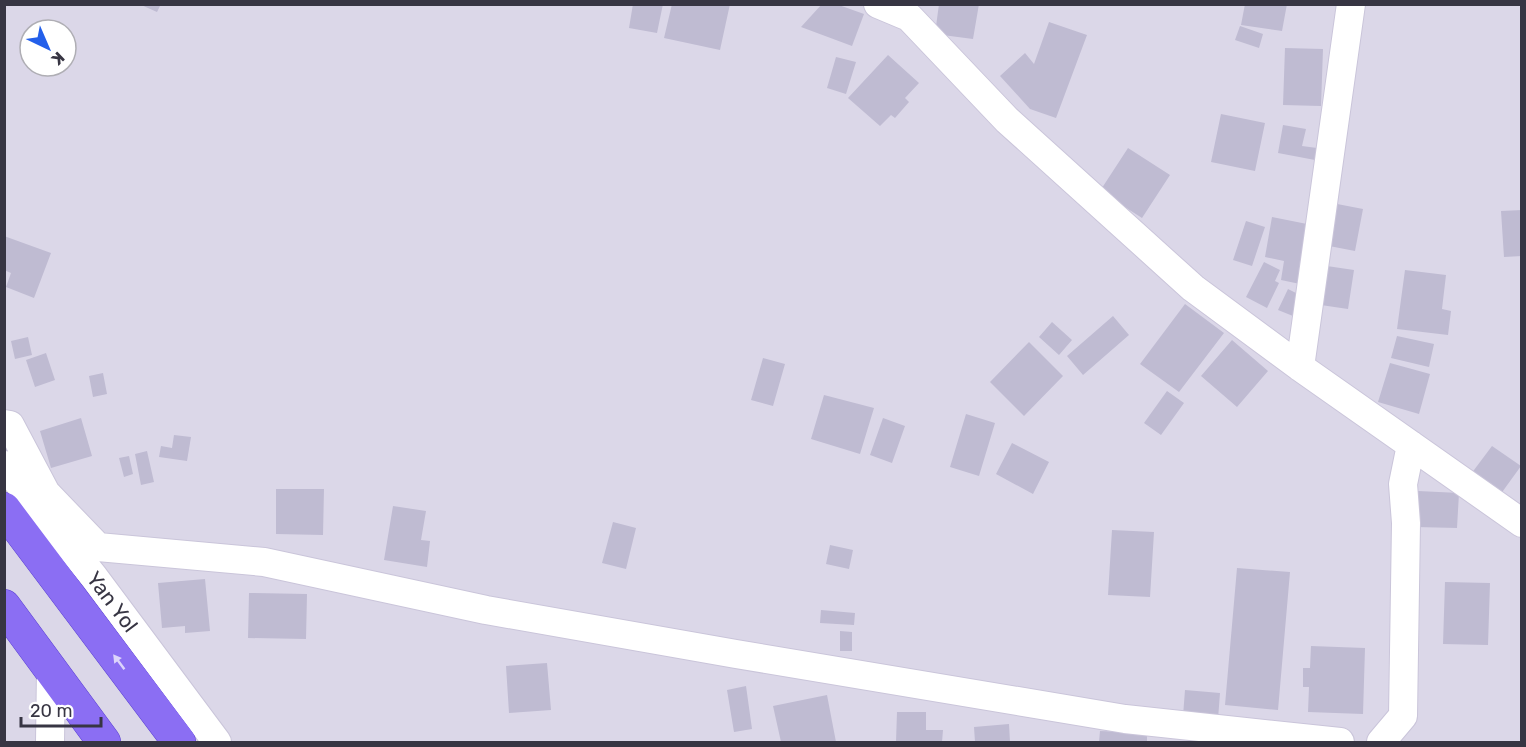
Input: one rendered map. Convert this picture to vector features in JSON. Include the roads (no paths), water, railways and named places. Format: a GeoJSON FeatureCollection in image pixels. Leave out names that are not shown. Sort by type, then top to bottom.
{"type":"FeatureCollection","features":[{"type":"Feature","properties":{"kind":"highway"},"geometry":{"type":"LineString","coordinates":[[4,509],[179,742]]}},
{"type":"Feature","properties":{"kind":"highway"},"geometry":{"type":"LineString","coordinates":[[4,606],[104,742]]}},
{"type":"Feature","properties":{"kind":"street"},"geometry":{"type":"LineString","coordinates":[[878,4],[910,10],[1007,120],[1185,280],[1300,367],[1521,523]]}},
{"type":"Feature","properties":{"kind":"street"},"geometry":{"type":"LineString","coordinates":[[1300,367],[1351,4]]}},
{"type":"Feature","properties":{"kind":"street"},"geometry":{"type":"LineString","coordinates":[[4,424],[10,425],[46,493],[98,547],[264,562],[486,610],[772,660],[1125,719],[1340,742]]}},
{"type":"Feature","properties":{"kind":"street"},"geometry":{"type":"LineString","coordinates":[[1381,742],[1403,716],[1406,523],[1403,484],[1411,445]]}},
{"type":"Feature","properties":{"kind":"street","name":"Yan Yol"},"geometry":{"type":"LineString","coordinates":[[4,465],[94,577],[217,742]]}},
{"type":"Feature","properties":{"kind":"street"},"geometry":{"type":"LineString","coordinates":[[50,742],[51,670]]}}]}
